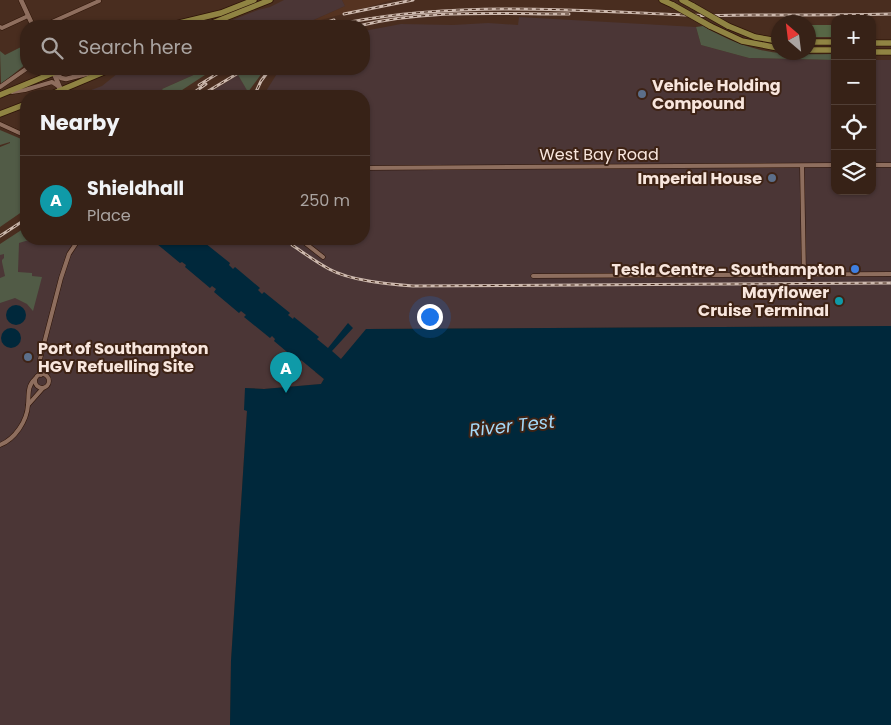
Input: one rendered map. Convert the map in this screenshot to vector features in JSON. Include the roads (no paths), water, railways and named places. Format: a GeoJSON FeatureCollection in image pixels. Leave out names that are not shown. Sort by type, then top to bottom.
{"type":"FeatureCollection","features":[{"type":"Feature","properties":{"kind":"highway"},"geometry":{"type":"LineString","coordinates":[[192,20],[221,13],[254,0]]}},
{"type":"Feature","properties":{"kind":"highway"},"geometry":{"type":"LineString","coordinates":[[220,20],[270,0]]}},
{"type":"Feature","properties":{"kind":"highway"},"geometry":{"type":"LineString","coordinates":[[662,0],[710,26],[752,44],[771,47]]}},
{"type":"Feature","properties":{"kind":"highway"},"geometry":{"type":"LineString","coordinates":[[682,0],[728,26],[755,37],[771,40]]}},
{"type":"Feature","properties":{"kind":"highway"},"geometry":{"type":"LineString","coordinates":[[816,42],[831,42]]}},
{"type":"Feature","properties":{"kind":"highway"},"geometry":{"type":"LineString","coordinates":[[876,43],[891,43]]}},
{"type":"Feature","properties":{"kind":"highway"},"geometry":{"type":"LineString","coordinates":[[816,50],[831,50]]}},
{"type":"Feature","properties":{"kind":"highway"},"geometry":{"type":"LineString","coordinates":[[876,52],[891,52]]}},
{"type":"Feature","properties":{"kind":"highway"},"geometry":{"type":"LineString","coordinates":[[0,95],[43,75]]}},
{"type":"Feature","properties":{"kind":"highway"},"geometry":{"type":"LineString","coordinates":[[68,90],[99,75]]}},
{"type":"Feature","properties":{"kind":"highway"},"geometry":{"type":"LineString","coordinates":[[0,114],[20,106]]}},
{"type":"Feature","properties":{"kind":"street"},"geometry":{"type":"LineString","coordinates":[[21,0],[30,20]]}},
{"type":"Feature","properties":{"kind":"street"},"geometry":{"type":"LineString","coordinates":[[57,20],[98,2]]}},
{"type":"Feature","properties":{"kind":"street"},"geometry":{"type":"LineString","coordinates":[[0,27],[2,28],[28,16]]}},
{"type":"Feature","properties":{"kind":"street"},"geometry":{"type":"LineString","coordinates":[[0,88],[20,73]]}},
{"type":"Feature","properties":{"kind":"street"},"geometry":{"type":"LineString","coordinates":[[55,75],[61,90]]}},
{"type":"Feature","properties":{"kind":"street"},"geometry":{"type":"LineString","coordinates":[[60,75],[66,80],[84,75]]}},
{"type":"Feature","properties":{"kind":"street"},"geometry":{"type":"LineString","coordinates":[[25,90],[50,82],[56,84],[60,90]]}},
{"type":"Feature","properties":{"kind":"street"},"geometry":{"type":"LineString","coordinates":[[7,92],[20,91]]}},
{"type":"Feature","properties":{"kind":"street"},"geometry":{"type":"LineString","coordinates":[[0,124],[20,133]]}},
{"type":"Feature","properties":{"kind":"street"},"geometry":{"type":"LineString","coordinates":[[876,165],[891,165]]}},
{"type":"Feature","properties":{"kind":"street"},"geometry":{"type":"LineString","coordinates":[[802,166],[804,274]]}},
{"type":"Feature","properties":{"kind":"street","name":"West Bay Road"},"geometry":{"type":"LineString","coordinates":[[370,168],[831,166]]}},
{"type":"Feature","properties":{"kind":"street"},"geometry":{"type":"LineString","coordinates":[[40,375],[41,354],[61,278],[69,254],[75,245]]}},
{"type":"Feature","properties":{"kind":"street"},"geometry":{"type":"LineString","coordinates":[[308,245],[323,257]]}},
{"type":"Feature","properties":{"kind":"street"},"geometry":{"type":"LineString","coordinates":[[533,276],[891,274]]}},
{"type":"Feature","properties":{"kind":"street"},"geometry":{"type":"LineString","coordinates":[[0,445],[10,440],[22,423],[28,405],[30,385],[40,375],[47,376],[48,384],[28,405]]}},
{"type":"Feature","properties":{"kind":"street"},"geometry":{"type":"LineString","coordinates":[[35,379],[36,385],[39,388],[43,388]]}},
{"type":"Feature","properties":{"kind":"water","name":"River Test"},"geometry":{"type":"Polygon","coordinates":[[[158,245],[208,245],[230,263],[229,265],[233,269],[235,267],[260,288],[258,290],[262,294],[264,292],[290,313],[288,315],[293,319],[294,317],[319,337],[317,339],[328,348],[348,323],[353,328],[332,351],[341,359],[366,329],[891,326],[891,725],[230,725],[231,661],[247,411],[244,410],[245,388],[264,389],[321,384],[324,379],[301,360],[299,362],[274,341],[275,339],[272,336],[270,338],[244,317],[246,315],[241,311],[239,313],[214,292],[216,289],[212,286],[210,288],[185,267],[186,265],[182,262],[180,263],[158,245]]]}},
{"type":"Feature","properties":{"kind":"water"},"geometry":{"type":"Polygon","coordinates":[[[16,305],[23,308],[26,315],[23,322],[16,325],[9,322],[6,315],[9,308],[16,305]]]}},
{"type":"Feature","properties":{"kind":"water"},"geometry":{"type":"Polygon","coordinates":[[[11,328],[18,331],[21,338],[18,345],[11,348],[4,345],[1,338],[4,331],[11,328]]]}},
{"type":"Feature","properties":{"kind":"railway"},"geometry":{"type":"LineString","coordinates":[[344,14],[413,0]]}},
{"type":"Feature","properties":{"kind":"railway"},"geometry":{"type":"LineString","coordinates":[[363,20],[419,13],[507,9],[703,15],[891,14]]}},
{"type":"Feature","properties":{"kind":"railway"},"geometry":{"type":"LineString","coordinates":[[370,24],[437,15],[489,13],[569,14]]}},
{"type":"Feature","properties":{"kind":"railway"},"geometry":{"type":"LineString","coordinates":[[199,85],[215,75]]}},
{"type":"Feature","properties":{"kind":"railway"},"geometry":{"type":"LineString","coordinates":[[210,90],[235,75]]}},
{"type":"Feature","properties":{"kind":"railway"},"geometry":{"type":"LineString","coordinates":[[257,90],[266,75]]}},
{"type":"Feature","properties":{"kind":"railway"},"geometry":{"type":"LineString","coordinates":[[198,90],[206,84]]}},
{"type":"Feature","properties":{"kind":"railway"},"geometry":{"type":"LineString","coordinates":[[0,236],[20,223]]}},
{"type":"Feature","properties":{"kind":"railway"},"geometry":{"type":"LineString","coordinates":[[292,245],[338,273],[370,281],[413,286],[891,283]]}},
{"type":"Feature","properties":{"kind":"place","name":"Vehicle Holding Compound"},"geometry":{"type":"Point","coordinates":[642,94]}},
{"type":"Feature","properties":{"kind":"place","name":"Imperial House"},"geometry":{"type":"Point","coordinates":[772,178]}},
{"type":"Feature","properties":{"kind":"place","name":"Tesla Centre - Southampton"},"geometry":{"type":"Point","coordinates":[855,269]}},
{"type":"Feature","properties":{"kind":"place","name":"Mayflower Cruise Terminal"},"geometry":{"type":"Point","coordinates":[839,301]}},
{"type":"Feature","properties":{"kind":"place","name":"Port of Southampton HGV Refuelling Site"},"geometry":{"type":"Point","coordinates":[28,357]}},
{"type":"Feature","properties":{"kind":"place","name":"Shieldhall"},"geometry":{"type":"Point","coordinates":[286,393]}}]}
